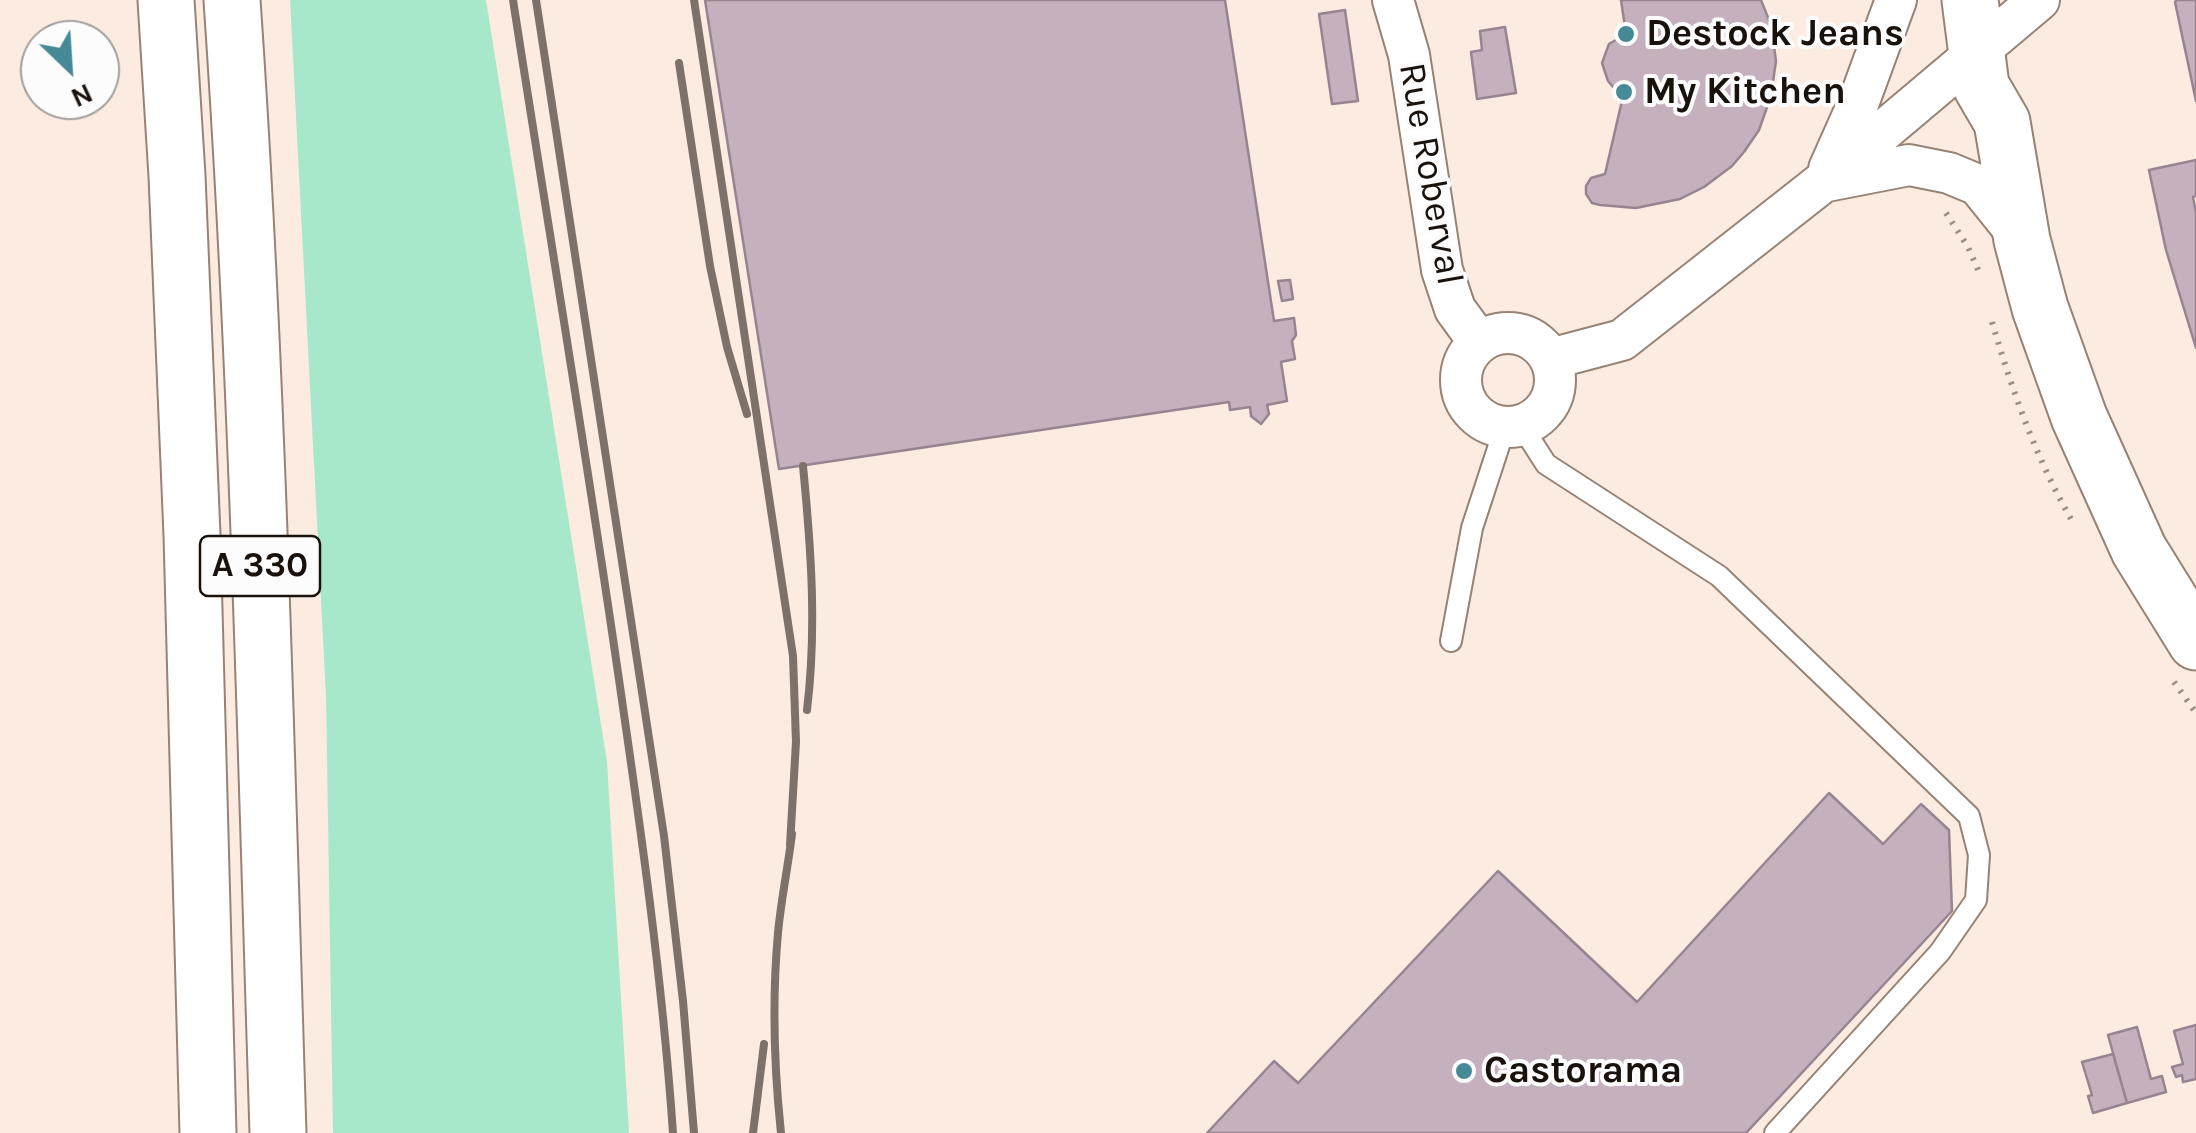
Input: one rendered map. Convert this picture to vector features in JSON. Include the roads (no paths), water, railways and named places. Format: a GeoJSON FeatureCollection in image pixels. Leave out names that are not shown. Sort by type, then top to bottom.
{"type":"FeatureCollection","features":[{"type":"Feature","properties":{"kind":"main road","name":"A 330"},"geometry":{"type":"LineString","coordinates":[[166,0],[192,534],[208,1133]]}},
{"type":"Feature","properties":{"kind":"main road","name":"A 330"},"geometry":{"type":"LineString","coordinates":[[232,0],[258,498],[278,1133]]}},
{"type":"Feature","properties":{"kind":"main road"},"geometry":{"type":"LineString","coordinates":[[1998,16],[1980,86],[2002,122],[2022,240],[2040,308],[2080,417],[2138,550],[2196,642]]}},
{"type":"Feature","properties":{"kind":"street","name":"Rue Roberval"},"geometry":{"type":"LineString","coordinates":[[1393,0],[1409,55],[1442,270],[1455,310],[1478,342]]}},
{"type":"Feature","properties":{"kind":"street"},"geometry":{"type":"LineString","coordinates":[[1823,182],[1858,104],[1896,0]]}},
{"type":"Feature","properties":{"kind":"street"},"geometry":{"type":"LineString","coordinates":[[1550,359],[1622,340],[1823,182],[1998,16]]}},
{"type":"Feature","properties":{"kind":"street"},"geometry":{"type":"LineString","coordinates":[[1823,182],[1909,165],[1949,172],[1978,184],[2022,240]]}},
{"type":"Feature","properties":{"kind":"street"},"geometry":{"type":"LineString","coordinates":[[1510,332],[1527,336],[1550,359],[1555,375],[1554,392],[1536,418],[1513,426],[1489,424],[1465,402],[1461,370],[1467,354],[1478,342],[1510,332]]}},
{"type":"Feature","properties":{"kind":"lane"},"geometry":{"type":"LineString","coordinates":[[1451,641],[1472,528],[1513,426],[1546,464],[1719,576],[1969,816],[1979,855],[1976,900],[1940,952],[1775,1133]]}},
{"type":"Feature","properties":{"kind":"railway"},"geometry":{"type":"LineString","coordinates":[[513,0],[633,777],[673,1133]]}},
{"type":"Feature","properties":{"kind":"railway"},"geometry":{"type":"LineString","coordinates":[[536,0],[664,836],[694,1133]]}},
{"type":"Feature","properties":{"kind":"railway"},"geometry":{"type":"LineString","coordinates":[[694,0],[793,656],[796,742],[790,845]]}},
{"type":"Feature","properties":{"kind":"railway"},"geometry":{"type":"LineString","coordinates":[[679,63],[710,266],[727,347],[747,414]]}},
{"type":"Feature","properties":{"kind":"railway"},"geometry":{"type":"LineString","coordinates":[[803,466],[812,588],[807,710]]}},
{"type":"Feature","properties":{"kind":"railway"},"geometry":{"type":"LineString","coordinates":[[781,1133],[775,983],[779,921],[792,834]]}},
{"type":"Feature","properties":{"kind":"railway"},"geometry":{"type":"LineString","coordinates":[[753,1133],[764,1044]]}},
{"type":"Feature","properties":{"kind":"place","name":"Destock Jeans"},"geometry":{"type":"Point","coordinates":[1626,34]}},
{"type":"Feature","properties":{"kind":"place","name":"My Kitchen"},"geometry":{"type":"Point","coordinates":[1624,92]}},
{"type":"Feature","properties":{"kind":"place","name":"Castorama"},"geometry":{"type":"Point","coordinates":[1464,1071]}}]}
